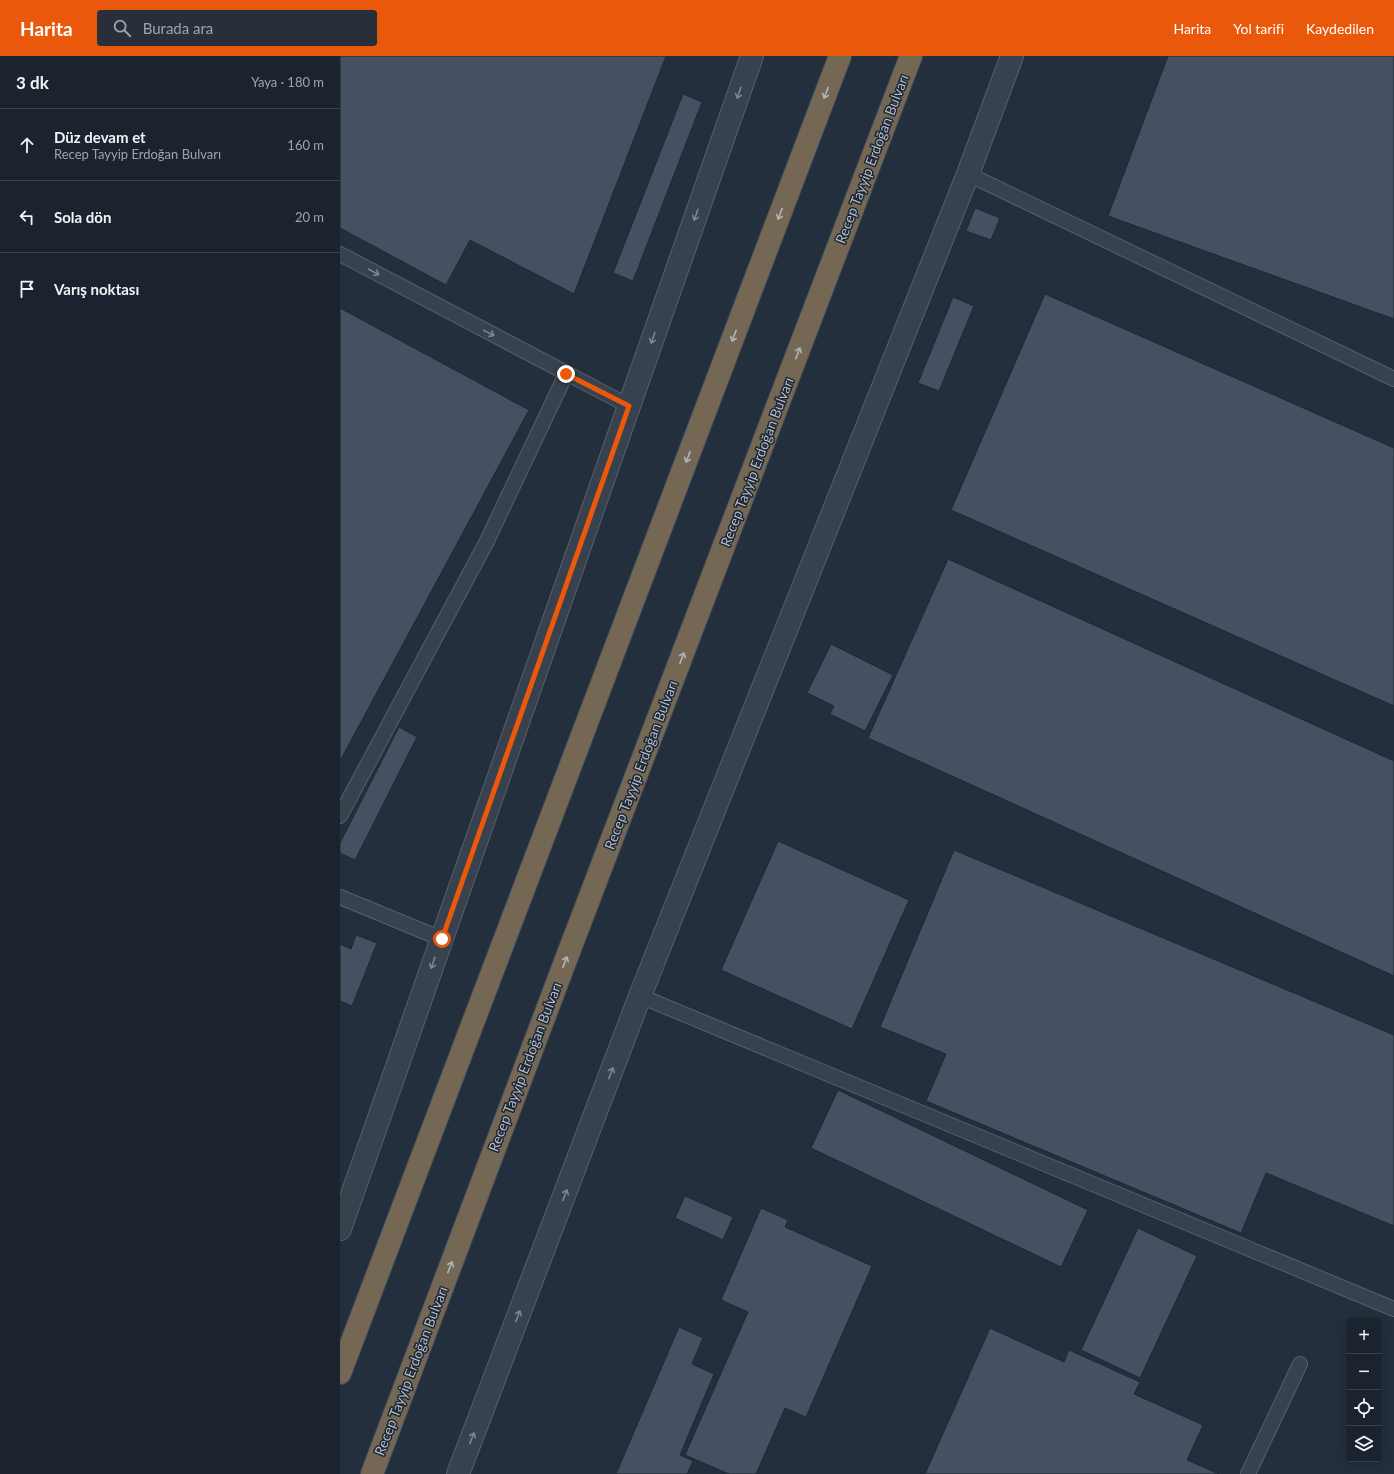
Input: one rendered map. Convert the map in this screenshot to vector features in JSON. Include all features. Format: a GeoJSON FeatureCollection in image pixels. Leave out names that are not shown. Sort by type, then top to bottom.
{"type":"FeatureCollection","features":[{"type":"Feature","properties":{"kind":"highway"},"geometry":{"type":"LineString","coordinates":[[340,1373],[840,56]]}},
{"type":"Feature","properties":{"kind":"highway","name":"Recep Tayyip Erdoğan Bulvarı"},"geometry":{"type":"LineString","coordinates":[[372,1474],[565,962],[911,56]]}},
{"type":"Feature","properties":{"kind":"street"},"geometry":{"type":"LineString","coordinates":[[340,1229],[752,56]]}},
{"type":"Feature","properties":{"kind":"street"},"geometry":{"type":"LineString","coordinates":[[458,1474],[640,996],[968,174],[1012,56]]}},
{"type":"Feature","properties":{"kind":"lane"},"geometry":{"type":"LineString","coordinates":[[968,174],[1394,379]]}},
{"type":"Feature","properties":{"kind":"lane"},"geometry":{"type":"LineString","coordinates":[[340,254],[629,406]]}},
{"type":"Feature","properties":{"kind":"lane"},"geometry":{"type":"LineString","coordinates":[[340,816],[487,541],[566,374]]}},
{"type":"Feature","properties":{"kind":"lane"},"geometry":{"type":"LineString","coordinates":[[340,897],[442,939]]}},
{"type":"Feature","properties":{"kind":"lane"},"geometry":{"type":"LineString","coordinates":[[640,996],[1394,1309]]}},
{"type":"Feature","properties":{"kind":"lane"},"geometry":{"type":"LineString","coordinates":[[1248,1474],[1300,1364]]}},
{"type":"Feature","properties":{"kind":"building"},"geometry":{"type":"Polygon","coordinates":[[[340,56],[666,56],[574,294],[470,240],[446,285],[340,228],[340,56]]]}},
{"type":"Feature","properties":{"kind":"building"},"geometry":{"type":"Polygon","coordinates":[[[1168,56],[1394,56],[1394,319],[1108,216],[1168,56]]]}},
{"type":"Feature","properties":{"kind":"building"},"geometry":{"type":"Polygon","coordinates":[[[683,94],[702,102],[633,281],[613,273],[683,94]]]}},
{"type":"Feature","properties":{"kind":"building"},"geometry":{"type":"Polygon","coordinates":[[[975,208],[1000,218],[991,240],[966,231],[975,208]]]}},
{"type":"Feature","properties":{"kind":"building"},"geometry":{"type":"Polygon","coordinates":[[[1045,294],[1394,448],[1394,706],[951,510],[1045,294]]]}},
{"type":"Feature","properties":{"kind":"building"},"geometry":{"type":"Polygon","coordinates":[[[953,297],[974,306],[939,391],[918,383],[953,297]]]}},
{"type":"Feature","properties":{"kind":"building"},"geometry":{"type":"Polygon","coordinates":[[[340,308],[529,410],[340,761],[340,308]]]}},
{"type":"Feature","properties":{"kind":"building"},"geometry":{"type":"Polygon","coordinates":[[[948,559],[1394,761],[1394,976],[868,738],[948,559]]]}},
{"type":"Feature","properties":{"kind":"building"},"geometry":{"type":"Polygon","coordinates":[[[831,644],[893,675],[865,731],[830,714],[834,706],[807,693],[831,644]]]}},
{"type":"Feature","properties":{"kind":"building"},"geometry":{"type":"Polygon","coordinates":[[[399,727],[417,737],[355,860],[340,853],[340,843],[399,727]]]}},
{"type":"Feature","properties":{"kind":"building"},"geometry":{"type":"Polygon","coordinates":[[[778,841],[909,900],[852,1029],[721,970],[778,841]]]}},
{"type":"Feature","properties":{"kind":"building"},"geometry":{"type":"Polygon","coordinates":[[[954,850],[1394,1035],[1394,1226],[1266,1173],[1241,1233],[926,1101],[946,1054],[880,1027],[954,850]]]}},
{"type":"Feature","properties":{"kind":"building"},"geometry":{"type":"Polygon","coordinates":[[[356,935],[377,943],[352,1006],[340,1001],[340,944],[351,949],[356,935]]]}},
{"type":"Feature","properties":{"kind":"building"},"geometry":{"type":"Polygon","coordinates":[[[838,1090],[1088,1210],[1061,1267],[811,1148],[838,1090]]]}},
{"type":"Feature","properties":{"kind":"building"},"geometry":{"type":"Polygon","coordinates":[[[685,1196],[733,1217],[723,1240],[675,1218],[685,1196]]]}},
{"type":"Feature","properties":{"kind":"building"},"geometry":{"type":"Polygon","coordinates":[[[761,1208],[788,1220],[785,1227],[872,1266],[806,1417],[785,1408],[756,1474],[729,1474],[685,1455],[748,1312],[721,1300],[761,1208]]]}},
{"type":"Feature","properties":{"kind":"building"},"geometry":{"type":"Polygon","coordinates":[[[1138,1228],[1197,1256],[1140,1378],[1081,1350],[1138,1228]]]}},
{"type":"Feature","properties":{"kind":"building"},"geometry":{"type":"Polygon","coordinates":[[[679,1327],[703,1338],[692,1364],[714,1374],[680,1455],[693,1461],[687,1474],[616,1474],[679,1327]]]}},
{"type":"Feature","properties":{"kind":"building"},"geometry":{"type":"Polygon","coordinates":[[[990,1328],[1064,1362],[1069,1350],[1140,1382],[1134,1394],[1203,1425],[1187,1460],[1219,1474],[925,1474],[990,1328]]]}},
{"type":"Feature","properties":{"kind":"route"},"geometry":{"type":"LineString","coordinates":[[442,939],[629,406],[566,374]]}}]}
